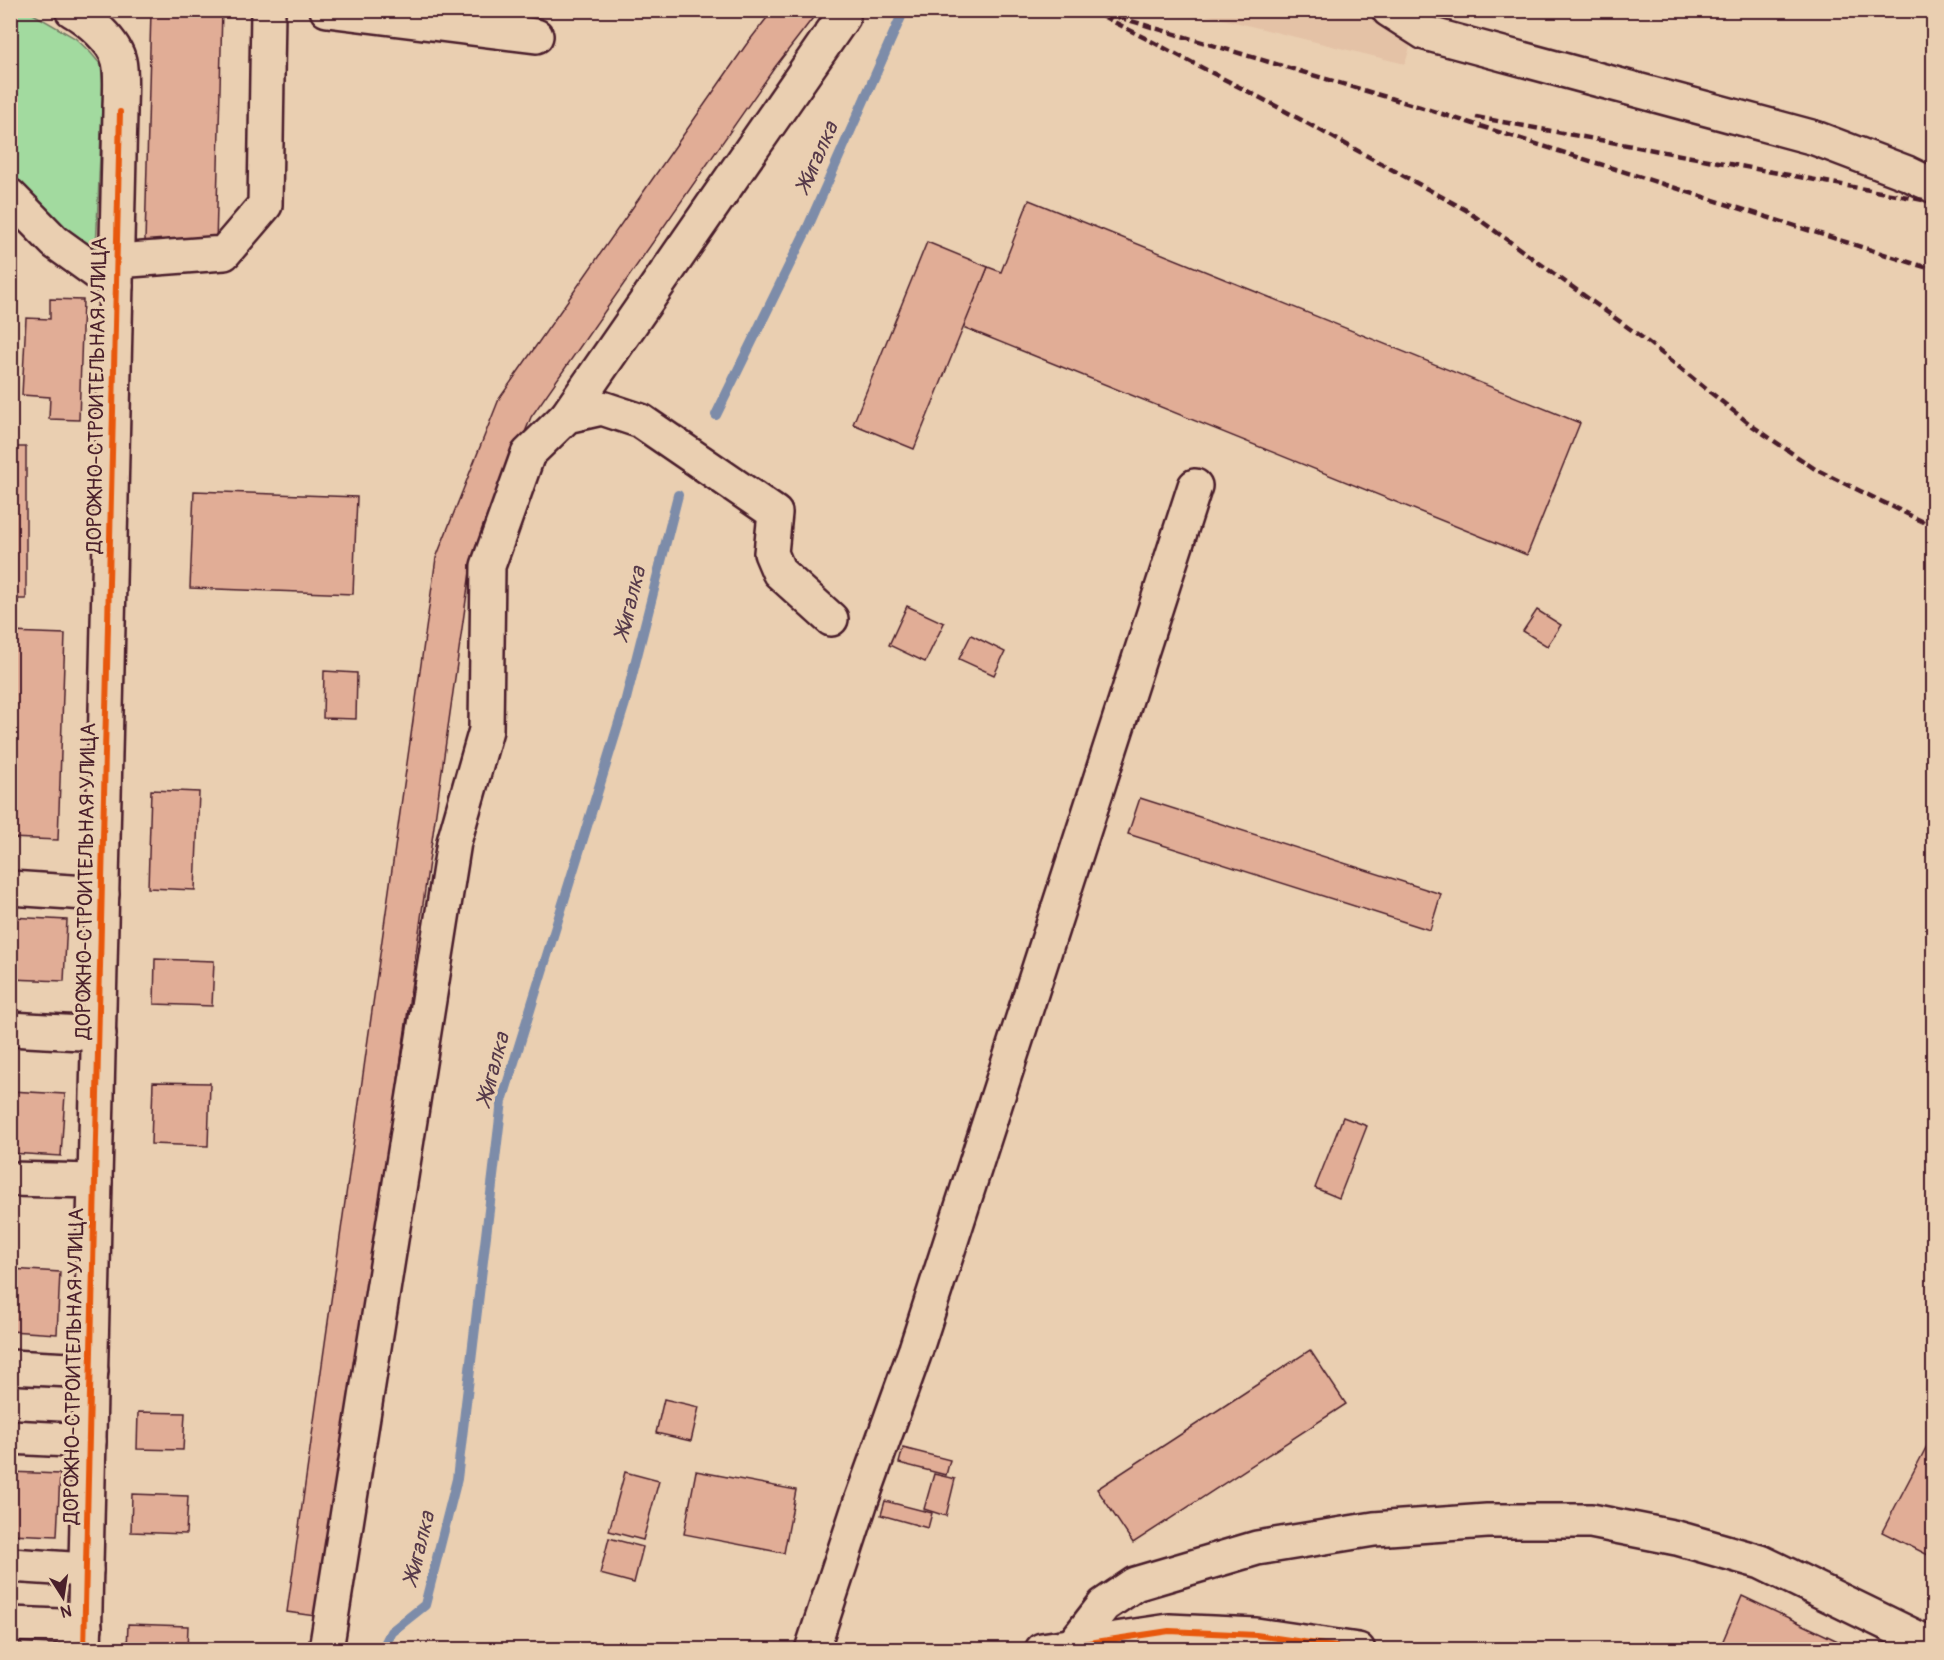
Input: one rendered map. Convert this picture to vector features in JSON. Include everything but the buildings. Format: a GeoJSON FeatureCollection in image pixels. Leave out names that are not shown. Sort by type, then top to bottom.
{"type":"FeatureCollection","features":[{"type":"Feature","properties":{"kind":"street","name":"ДОРОЖНО-СТРОИТЕЛЬНАЯ УЛИЦА"},"geometry":{"type":"LineString","coordinates":[[72,10],[110,41],[119,60],[120,112],[84,1638]]}},
{"type":"Feature","properties":{"kind":"street"},"geometry":{"type":"LineString","coordinates":[[10,196],[55,242],[116,274],[224,253],[265,205],[268,10]]}},
{"type":"Feature","properties":{"kind":"street"},"geometry":{"type":"LineString","coordinates":[[327,10],[536,36]]}},
{"type":"Feature","properties":{"kind":"street"},"geometry":{"type":"LineString","coordinates":[[1389,10],[1425,33],[1815,138],[1907,173],[1934,186]]}},
{"type":"Feature","properties":{"kind":"street"},"geometry":{"type":"LineString","coordinates":[[326,1650],[454,842],[486,730],[488,566],[528,454],[567,416],[843,17]]}},
{"type":"Feature","properties":{"kind":"street"},"geometry":{"type":"LineString","coordinates":[[567,416],[602,408],[641,421],[775,513],[771,553],[779,572],[831,619]]}},
{"type":"Feature","properties":{"kind":"street"},"geometry":{"type":"LineString","coordinates":[[812,1650],[860,1504],[916,1349],[1196,486]]}},
{"type":"Feature","properties":{"kind":"street"},"geometry":{"type":"LineString","coordinates":[[10,888],[102,894]]}},
{"type":"Feature","properties":{"kind":"street"},"geometry":{"type":"LineString","coordinates":[[10,1029],[99,1034]]}},
{"type":"Feature","properties":{"kind":"street"},"geometry":{"type":"LineString","coordinates":[[10,1179],[95,1181]]}},
{"type":"Feature","properties":{"kind":"street"},"geometry":{"type":"LineString","coordinates":[[10,1367],[91,1371]]}},
{"type":"Feature","properties":{"kind":"street"},"geometry":{"type":"LineString","coordinates":[[10,1437],[89,1441]]}},
{"type":"Feature","properties":{"kind":"street"},"geometry":{"type":"LineString","coordinates":[[1058,1647],[1104,1605],[1135,1584],[1246,1551],[1374,1529],[1498,1521],[1591,1521],[1677,1538],[1761,1562],[1934,1646]]}},
{"type":"Feature","properties":{"kind":"street"},"geometry":{"type":"LineString","coordinates":[[10,1565],[86,1570]]}},
{"type":"Feature","properties":{"kind":"street"},"geometry":{"type":"LineString","coordinates":[[10,1624],[84,1638]]}},
{"type":"Feature","properties":{"kind":"street"},"geometry":{"type":"LineString","coordinates":[[1058,1647],[1168,1631],[1256,1635],[1358,1650]]}},
{"type":"Feature","properties":{"kind":"shaded area"},"geometry":{"type":"Polygon","coordinates":[[[1400,10],[1418,20],[1405,64],[1190,11],[1400,10]]]}},
{"type":"Feature","properties":{"kind":"green space"},"geometry":{"type":"Polygon","coordinates":[[[11,11],[28,11],[75,38],[101,65],[103,84],[96,250],[73,240],[25,200],[11,173],[11,11]]]}},
{"type":"Feature","properties":{"kind":"waterway","name":"Жигалка"},"geometry":{"type":"LineString","coordinates":[[716,415],[807,229],[904,10]]}},
{"type":"Feature","properties":{"kind":"waterway","name":"Жигалка"},"geometry":{"type":"LineString","coordinates":[[382,1650],[391,1632],[425,1605],[457,1479],[502,1101],[625,703],[678,495]]}},
{"type":"Feature","properties":{"kind":"railway"},"geometry":{"type":"LineString","coordinates":[[1091,10],[1274,105],[1466,210],[1644,339],[1751,425],[1815,469],[1934,527]]}},
{"type":"Feature","properties":{"kind":"railway"},"geometry":{"type":"LineString","coordinates":[[1118,17],[1420,107],[1934,270]]}},
{"type":"Feature","properties":{"kind":"railway"},"geometry":{"type":"LineString","coordinates":[[1476,117],[1934,202]]}},
{"type":"Feature","properties":{"kind":"cycle path"},"geometry":{"type":"LineString","coordinates":[[84,1650],[120,112]]}},
{"type":"Feature","properties":{"kind":"cycle path"},"geometry":{"type":"LineString","coordinates":[[1042,1650],[1169,1631],[1256,1635],[1358,1650]]}}]}
